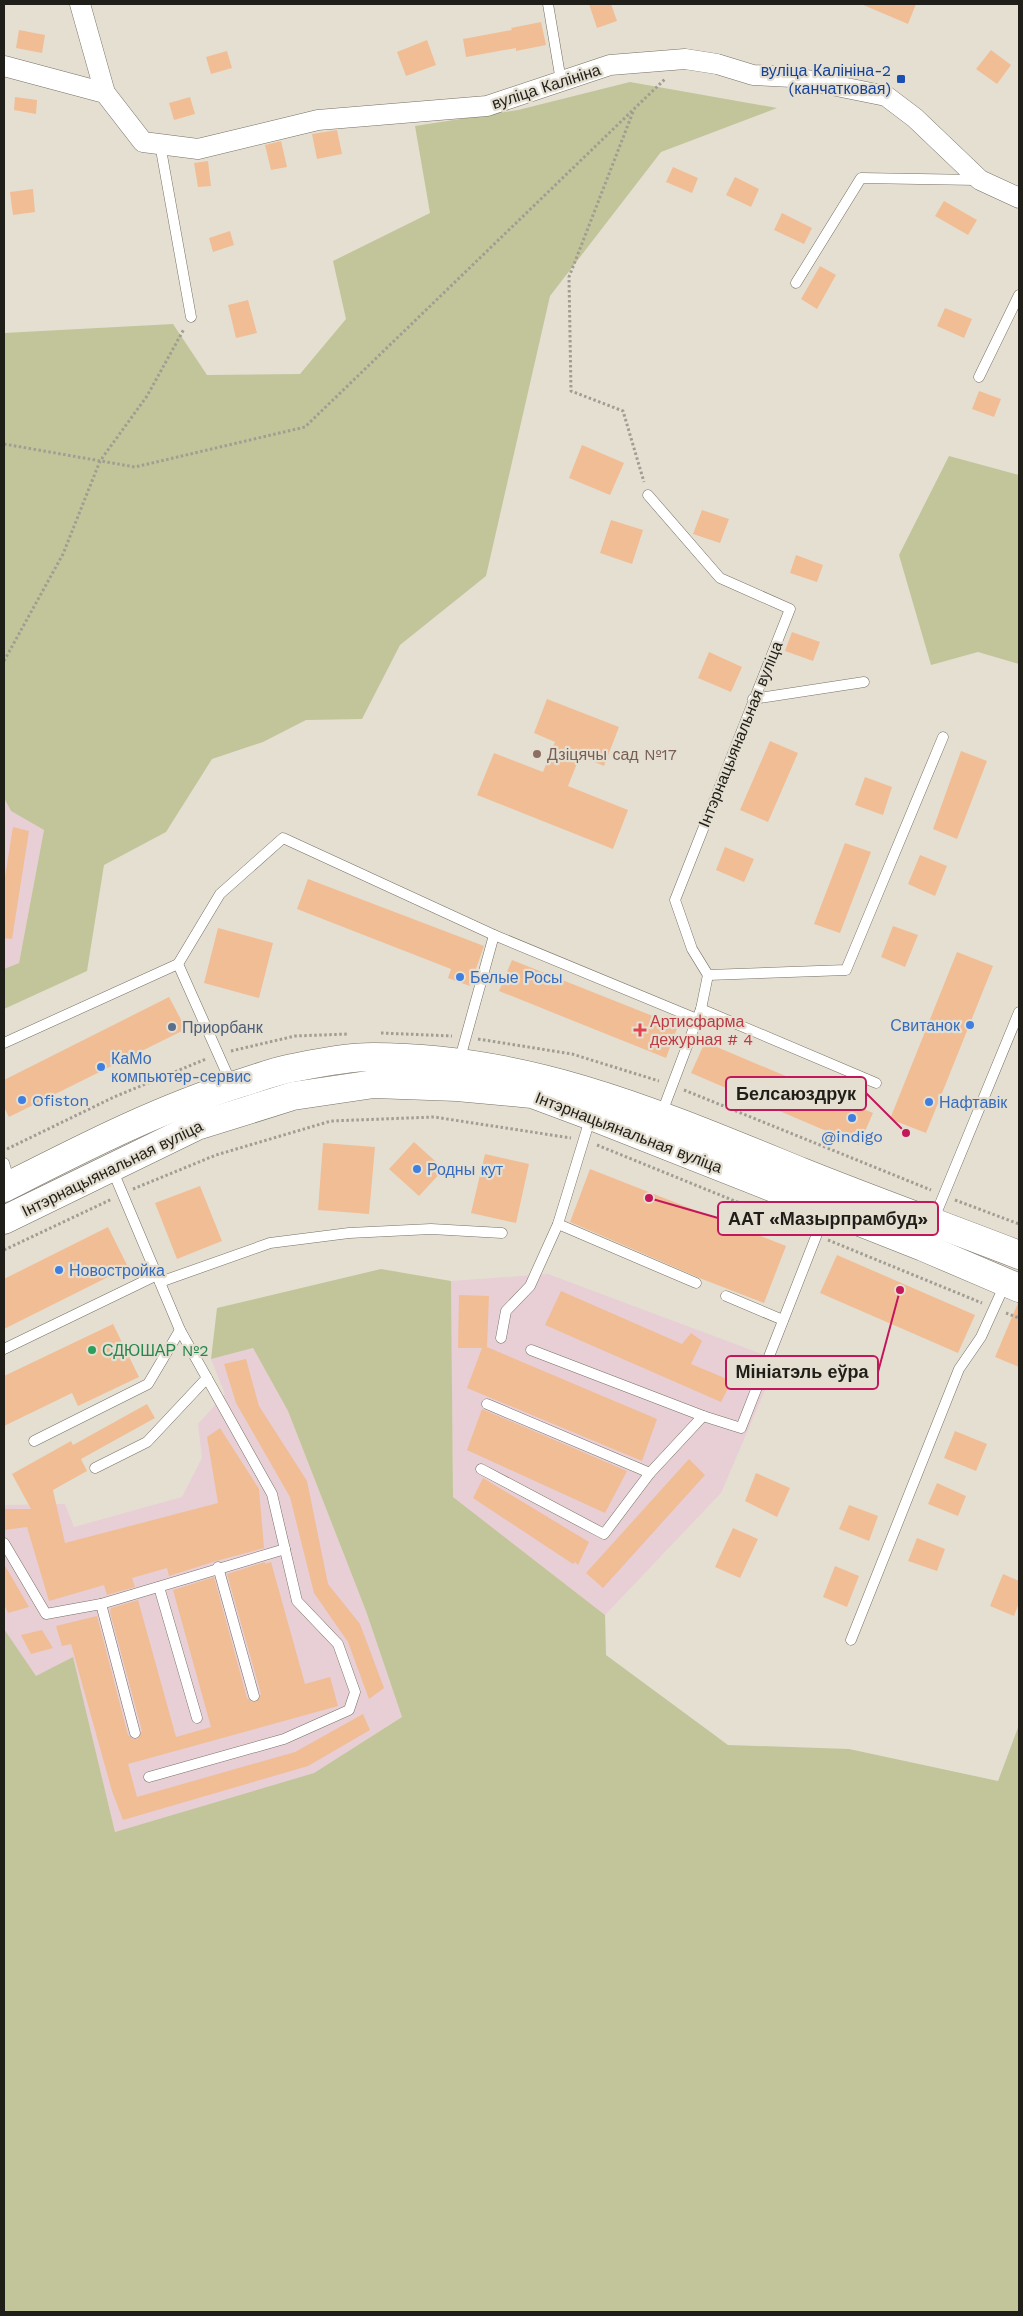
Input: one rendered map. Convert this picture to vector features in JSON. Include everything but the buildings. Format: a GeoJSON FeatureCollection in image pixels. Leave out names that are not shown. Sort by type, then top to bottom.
{"type":"FeatureCollection","features":[{"type":"Feature","properties":{"kind":"main road","name":"Інтэрнацыянальная вуліца"},"geometry":{"type":"LineString","coordinates":[[6,1178],[194,1098],[290,1068],[370,1057],[458,1074],[532,1094],[588,1128],[827,1210],[923,1247],[1012,1286]]}},
{"type":"Feature","properties":{"kind":"main road","name":"Інтэрнацыянальная вуліца"},"geometry":{"type":"LineString","coordinates":[[4,1220],[197,1126],[293,1096],[458,1074],[525,1073],[579,1087],[661,1114],[1019,1255]]}},
{"type":"Feature","properties":{"kind":"main road"},"geometry":{"type":"LineString","coordinates":[[923,1247],[932,1222]]}},
{"type":"Feature","properties":{"kind":"street"},"geometry":{"type":"LineString","coordinates":[[80,4],[105,94]]}},
{"type":"Feature","properties":{"kind":"street","name":"вуліца Калініна"},"geometry":{"type":"LineString","coordinates":[[105,94],[143,142],[198,149],[318,120],[487,106],[610,65],[685,59],[717,64],[753,75],[792,77],[886,96],[915,118],[980,180],[1019,198]]}},
{"type":"Feature","properties":{"kind":"street"},"geometry":{"type":"LineString","coordinates":[[4,66],[105,94]]}},
{"type":"Feature","properties":{"kind":"lane"},"geometry":{"type":"LineString","coordinates":[[548,4],[562,81]]}},
{"type":"Feature","properties":{"kind":"lane"},"geometry":{"type":"LineString","coordinates":[[160,144],[191,317]]}},
{"type":"Feature","properties":{"kind":"lane"},"geometry":{"type":"LineString","coordinates":[[796,283],[861,178],[980,180]]}},
{"type":"Feature","properties":{"kind":"lane"},"geometry":{"type":"LineString","coordinates":[[979,377],[1019,295]]}},
{"type":"Feature","properties":{"kind":"lane","name":"Інтэрнацыянальная вуліца"},"geometry":{"type":"LineString","coordinates":[[648,495],[720,578],[790,609],[675,900],[692,949],[708,974]]}},
{"type":"Feature","properties":{"kind":"lane"},"geometry":{"type":"LineString","coordinates":[[753,699],[864,682]]}},
{"type":"Feature","properties":{"kind":"lane"},"geometry":{"type":"LineString","coordinates":[[661,1114],[701,1009],[708,974],[846,970],[943,737]]}},
{"type":"Feature","properties":{"kind":"lane"},"geometry":{"type":"LineString","coordinates":[[4,1044],[178,964],[220,894],[284,838],[494,935],[697,1019]]}},
{"type":"Feature","properties":{"kind":"lane"},"geometry":{"type":"LineString","coordinates":[[458,1074],[494,935]]}},
{"type":"Feature","properties":{"kind":"lane"},"geometry":{"type":"LineString","coordinates":[[178,964],[232,1086]]}},
{"type":"Feature","properties":{"kind":"lane"},"geometry":{"type":"LineString","coordinates":[[701,1009],[876,1083]]}},
{"type":"Feature","properties":{"kind":"lane"},"geometry":{"type":"LineString","coordinates":[[932,1222],[1016,1026],[1019,1012]]}},
{"type":"Feature","properties":{"kind":"lane"},"geometry":{"type":"LineString","coordinates":[[501,1338],[506,1311],[530,1286],[558,1224],[588,1128]]}},
{"type":"Feature","properties":{"kind":"lane"},"geometry":{"type":"LineString","coordinates":[[112,1168],[180,1330],[272,1494],[297,1601],[338,1644],[355,1692],[349,1710],[284,1739],[149,1777]]}},
{"type":"Feature","properties":{"kind":"lane"},"geometry":{"type":"LineString","coordinates":[[531,1350],[703,1416],[740,1428],[827,1210]]}},
{"type":"Feature","properties":{"kind":"lane"},"geometry":{"type":"LineString","coordinates":[[558,1224],[696,1282]]}},
{"type":"Feature","properties":{"kind":"lane"},"geometry":{"type":"LineString","coordinates":[[4,1349],[158,1278],[270,1243],[349,1233],[431,1229],[502,1233]]}},
{"type":"Feature","properties":{"kind":"lane"},"geometry":{"type":"LineString","coordinates":[[850,1640],[959,1369],[981,1337],[994,1308],[1012,1286]]}},
{"type":"Feature","properties":{"kind":"lane"},"geometry":{"type":"LineString","coordinates":[[726,1296],[783,1320]]}},
{"type":"Feature","properties":{"kind":"lane"},"geometry":{"type":"LineString","coordinates":[[34,1441],[148,1384],[180,1330]]}},
{"type":"Feature","properties":{"kind":"lane"},"geometry":{"type":"LineString","coordinates":[[95,1468],[147,1442],[207,1378]]}},
{"type":"Feature","properties":{"kind":"lane"},"geometry":{"type":"LineString","coordinates":[[487,1404],[650,1473]]}},
{"type":"Feature","properties":{"kind":"lane"},"geometry":{"type":"LineString","coordinates":[[480,1469],[604,1534],[650,1473],[703,1416]]}},
{"type":"Feature","properties":{"kind":"lane"},"geometry":{"type":"LineString","coordinates":[[4,1543],[46,1614],[101,1604],[285,1549]]}},
{"type":"Feature","properties":{"kind":"lane"},"geometry":{"type":"LineString","coordinates":[[218,1568],[254,1696]]}},
{"type":"Feature","properties":{"kind":"lane"},"geometry":{"type":"LineString","coordinates":[[158,1587],[197,1718]]}},
{"type":"Feature","properties":{"kind":"lane"},"geometry":{"type":"LineString","coordinates":[[101,1604],[135,1732]]}},
{"type":"Feature","properties":{"kind":"path"},"geometry":{"type":"LineString","coordinates":[[4,444],[135,467],[305,427],[685,59]]}},
{"type":"Feature","properties":{"kind":"path"},"geometry":{"type":"LineString","coordinates":[[634,110],[569,277],[572,391],[623,411],[648,495]]}},
{"type":"Feature","properties":{"kind":"path"},"geometry":{"type":"LineString","coordinates":[[4,661],[63,554],[100,461],[147,396],[191,317]]}},
{"type":"Feature","properties":{"kind":"path"},"geometry":{"type":"LineString","coordinates":[[4,1250],[123,1194],[216,1155],[331,1121],[434,1117],[588,1128],[817,1235],[1019,1318]]}},
{"type":"Feature","properties":{"kind":"shaded area"},"geometry":{"type":"Polygon","coordinates":[[[4,798],[11,811],[44,830],[19,963],[4,969],[4,798]]]}},
{"type":"Feature","properties":{"kind":"shaded area"},"geometry":{"type":"Polygon","coordinates":[[[548,1274],[778,1360],[721,1493],[605,1615],[453,1497],[451,1281],[548,1274]]]}},
{"type":"Feature","properties":{"kind":"shaded area"},"geometry":{"type":"Polygon","coordinates":[[[253,1348],[288,1411],[366,1611],[402,1717],[314,1773],[115,1832],[73,1657],[36,1677],[4,1629],[4,1505],[65,1504],[74,1527],[182,1497],[202,1458],[198,1424],[225,1394],[211,1359],[253,1348]]]}},
{"type":"Feature","properties":{"kind":"green space"},"geometry":{"type":"Polygon","coordinates":[[[630,82],[777,108],[661,152],[550,296],[486,576],[400,645],[362,719],[306,720],[263,742],[212,759],[166,832],[104,865],[87,971],[4,1009],[4,969],[19,963],[44,830],[11,811],[4,798],[4,333],[173,324],[207,375],[300,374],[346,319],[333,261],[430,213],[415,126],[518,110],[630,82]]]}},
{"type":"Feature","properties":{"kind":"green space"},"geometry":{"type":"Polygon","coordinates":[[[949,456],[1019,475],[1019,664],[978,652],[931,665],[899,555],[949,456]]]}},
{"type":"Feature","properties":{"kind":"green space"},"geometry":{"type":"Polygon","coordinates":[[[381,1269],[451,1281],[453,1497],[605,1615],[606,1655],[728,1745],[849,1749],[998,1781],[1019,1725],[1019,2312],[4,2312],[4,1629],[36,1676],[73,1657],[115,1832],[314,1773],[402,1717],[366,1611],[288,1411],[253,1348],[211,1359],[217,1308],[381,1269]]]}},
{"type":"Feature","properties":{"kind":"place","name":"вуліца Калініна-2 (канчатковая)"},"geometry":{"type":"Point","coordinates":[901,79]}},
{"type":"Feature","properties":{"kind":"place","name":"Дзіцячы сад №17"},"geometry":{"type":"Point","coordinates":[537,754]}},
{"type":"Feature","properties":{"kind":"place","name":"Белые Росы"},"geometry":{"type":"Point","coordinates":[460,977]}},
{"type":"Feature","properties":{"kind":"place","name":"Свитанок"},"geometry":{"type":"Point","coordinates":[970,1025]}},
{"type":"Feature","properties":{"kind":"place","name":"Приорбанк"},"geometry":{"type":"Point","coordinates":[172,1027]}},
{"type":"Feature","properties":{"kind":"place","name":"Артисфарма дежурная # 4"},"geometry":{"type":"Point","coordinates":[640,1030]}},
{"type":"Feature","properties":{"kind":"place","name":"КаМо компьютер-сервис"},"geometry":{"type":"Point","coordinates":[101,1067]}},
{"type":"Feature","properties":{"kind":"place","name":"Ofiston"},"geometry":{"type":"Point","coordinates":[22,1100]}},
{"type":"Feature","properties":{"kind":"place","name":"Нафтавік"},"geometry":{"type":"Point","coordinates":[929,1102]}},
{"type":"Feature","properties":{"kind":"place","name":"@indigo"},"geometry":{"type":"Point","coordinates":[852,1118]}},
{"type":"Feature","properties":{"kind":"place","name":"Белсаюздрук"},"geometry":{"type":"Point","coordinates":[906,1133]}},
{"type":"Feature","properties":{"kind":"place","name":"Родны кут"},"geometry":{"type":"Point","coordinates":[417,1169]}},
{"type":"Feature","properties":{"kind":"place","name":"ААТ «Мазырпрамбуд»"},"geometry":{"type":"Point","coordinates":[649,1198]}},
{"type":"Feature","properties":{"kind":"place","name":"Новостройка"},"geometry":{"type":"Point","coordinates":[59,1270]}},
{"type":"Feature","properties":{"kind":"place","name":"Мініатэль еўра"},"geometry":{"type":"Point","coordinates":[900,1290]}},
{"type":"Feature","properties":{"kind":"place","name":"СДЮШАР №2"},"geometry":{"type":"Point","coordinates":[92,1350]}}]}
